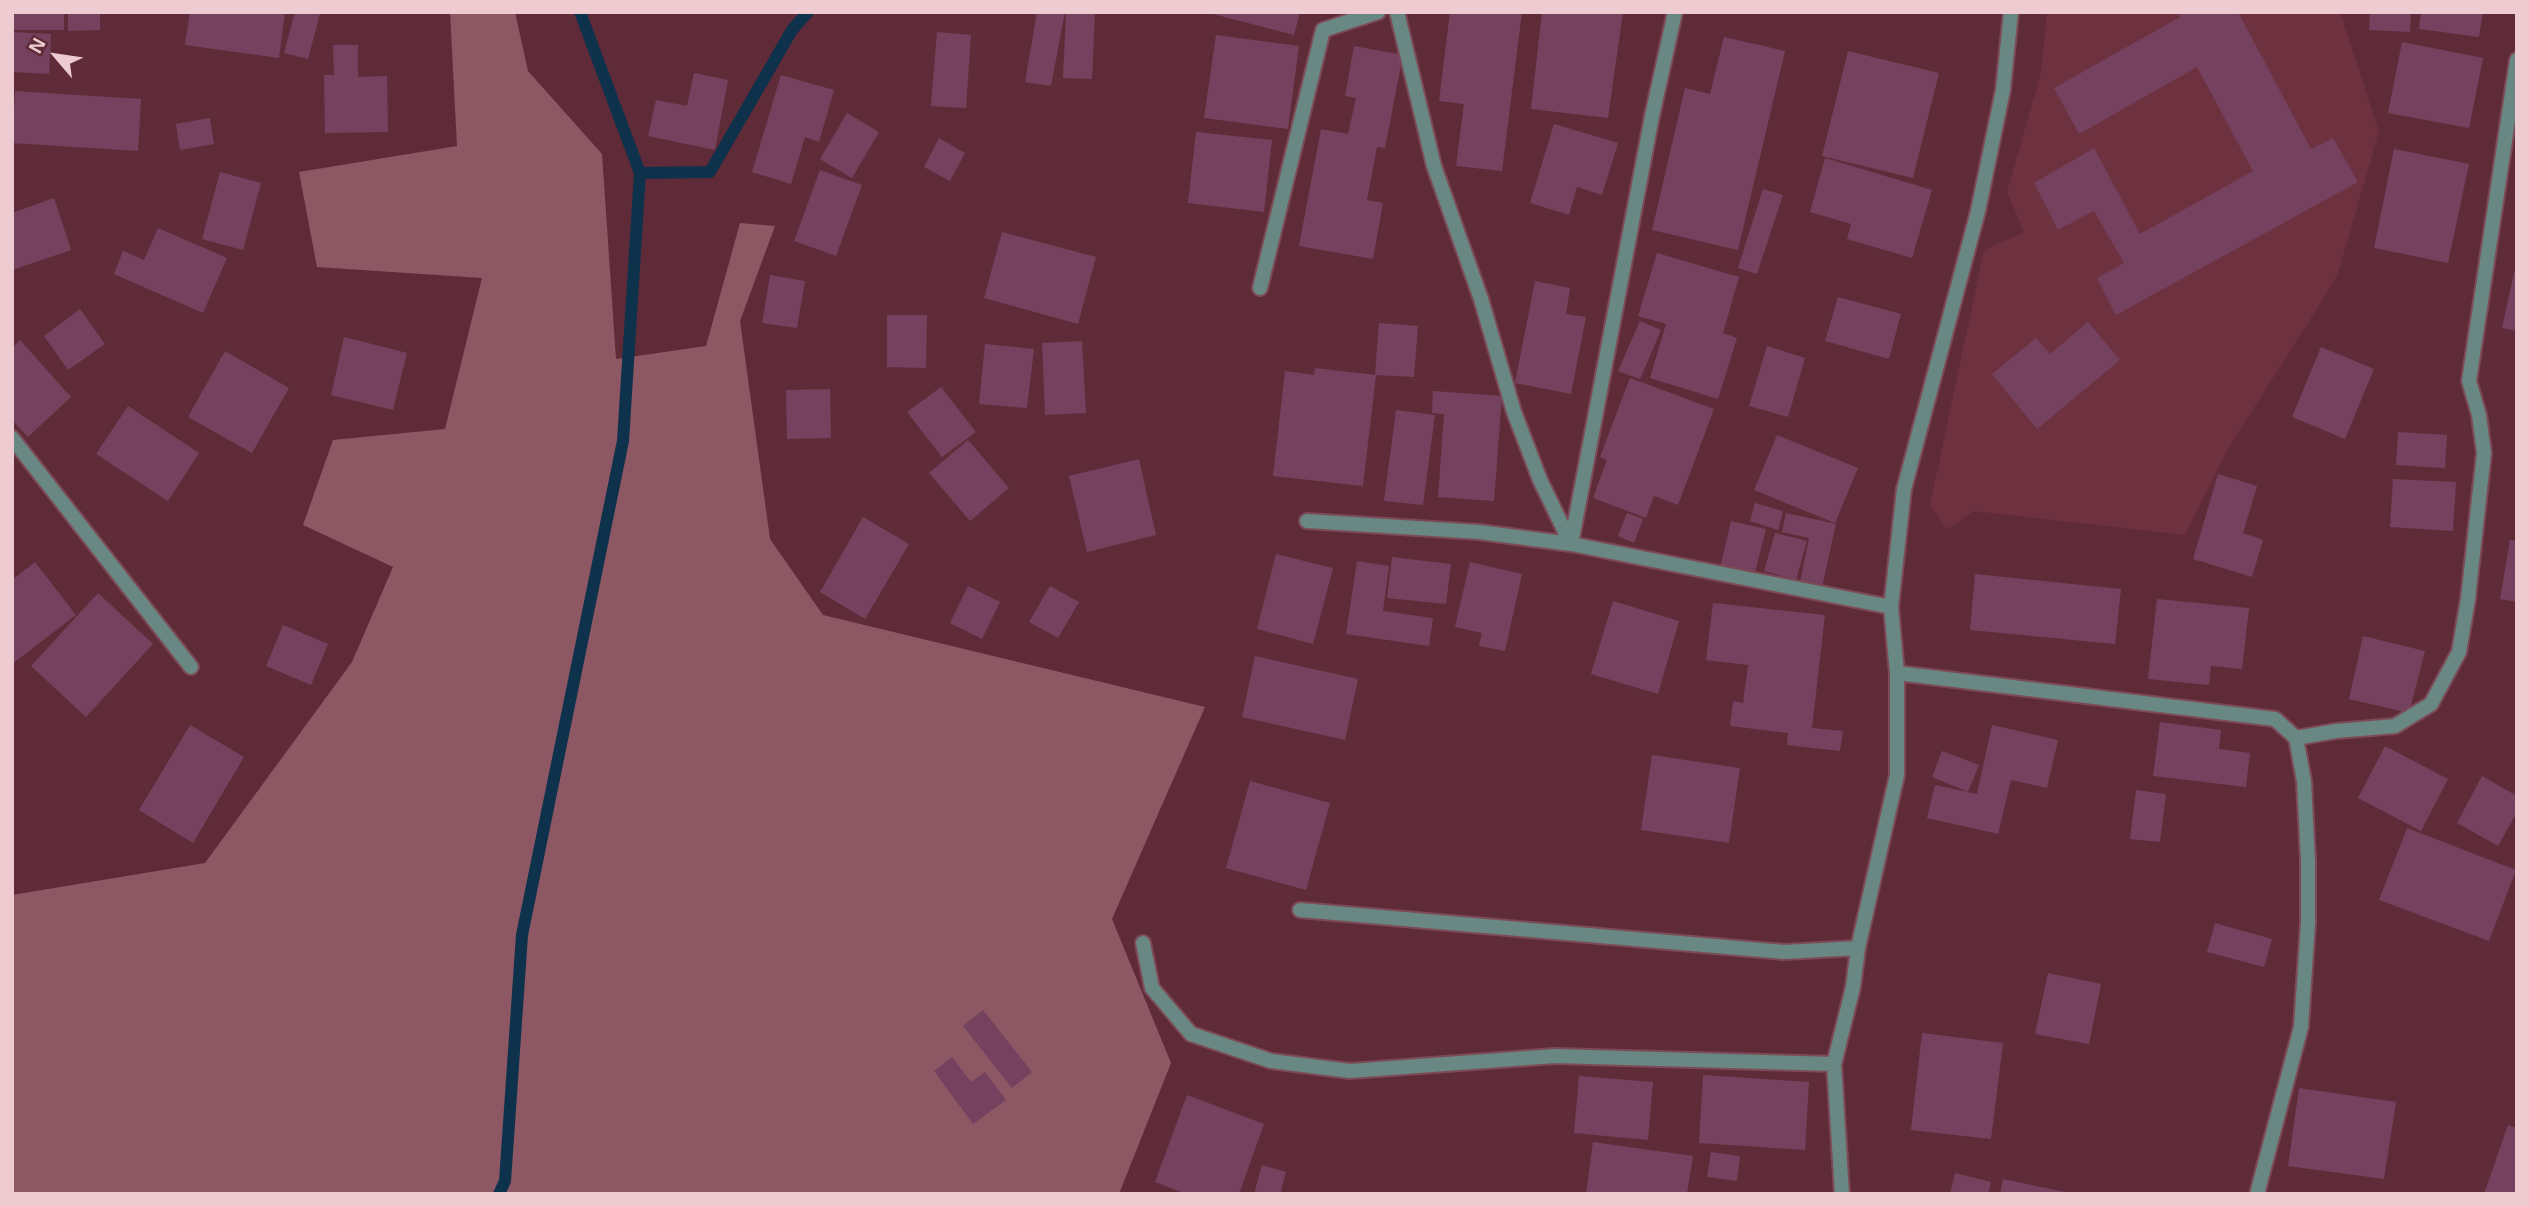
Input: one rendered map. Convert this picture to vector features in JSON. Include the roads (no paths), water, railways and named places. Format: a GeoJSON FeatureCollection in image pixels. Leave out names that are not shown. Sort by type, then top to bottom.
{"type":"FeatureCollection","features":[{"type":"Feature","properties":{"kind":"street"},"geometry":{"type":"LineString","coordinates":[[1260,288],[1323,30],[1378,12]]}},
{"type":"Feature","properties":{"kind":"street"},"geometry":{"type":"LineString","coordinates":[[1397,12],[1434,166],[1481,299],[1514,412],[1540,480],[1571,544]]}},
{"type":"Feature","properties":{"kind":"street"},"geometry":{"type":"LineString","coordinates":[[1571,544],[1675,12]]}},
{"type":"Feature","properties":{"kind":"street"},"geometry":{"type":"LineString","coordinates":[[1842,1194],[1834,1064],[1853,987],[1858,948],[1897,775],[1896,673],[1891,607],[1904,489],[1978,211],[2003,90],[2011,12]]}},
{"type":"Feature","properties":{"kind":"street"},"geometry":{"type":"LineString","coordinates":[[2296,738],[2336,731],[2395,726],[2431,705],[2459,652],[2468,599],[2484,453],[2479,415],[2469,381],[2517,60]]}},
{"type":"Feature","properties":{"kind":"street"},"geometry":{"type":"LineString","coordinates":[[12,438],[191,667]]}},
{"type":"Feature","properties":{"kind":"street"},"geometry":{"type":"LineString","coordinates":[[1307,521],[1479,532],[1571,544],[1891,607]]}},
{"type":"Feature","properties":{"kind":"street"},"geometry":{"type":"LineString","coordinates":[[1896,673],[2275,719],[2296,738],[2304,781],[2308,861],[2308,923],[2301,1027],[2257,1194]]}},
{"type":"Feature","properties":{"kind":"street"},"geometry":{"type":"LineString","coordinates":[[1300,910],[1784,952],[1858,948]]}},
{"type":"Feature","properties":{"kind":"street"},"geometry":{"type":"LineString","coordinates":[[1143,943],[1152,988],[1191,1034],[1271,1061],[1350,1071],[1555,1056],[1834,1064]]}},
{"type":"Feature","properties":{"kind":"waterway"},"geometry":{"type":"LineString","coordinates":[[499,1194],[505,1181],[522,935],[623,441],[640,173],[580,12]]}},
{"type":"Feature","properties":{"kind":"waterway"},"geometry":{"type":"LineString","coordinates":[[640,173],[710,172],[792,30],[808,12]]}}]}
